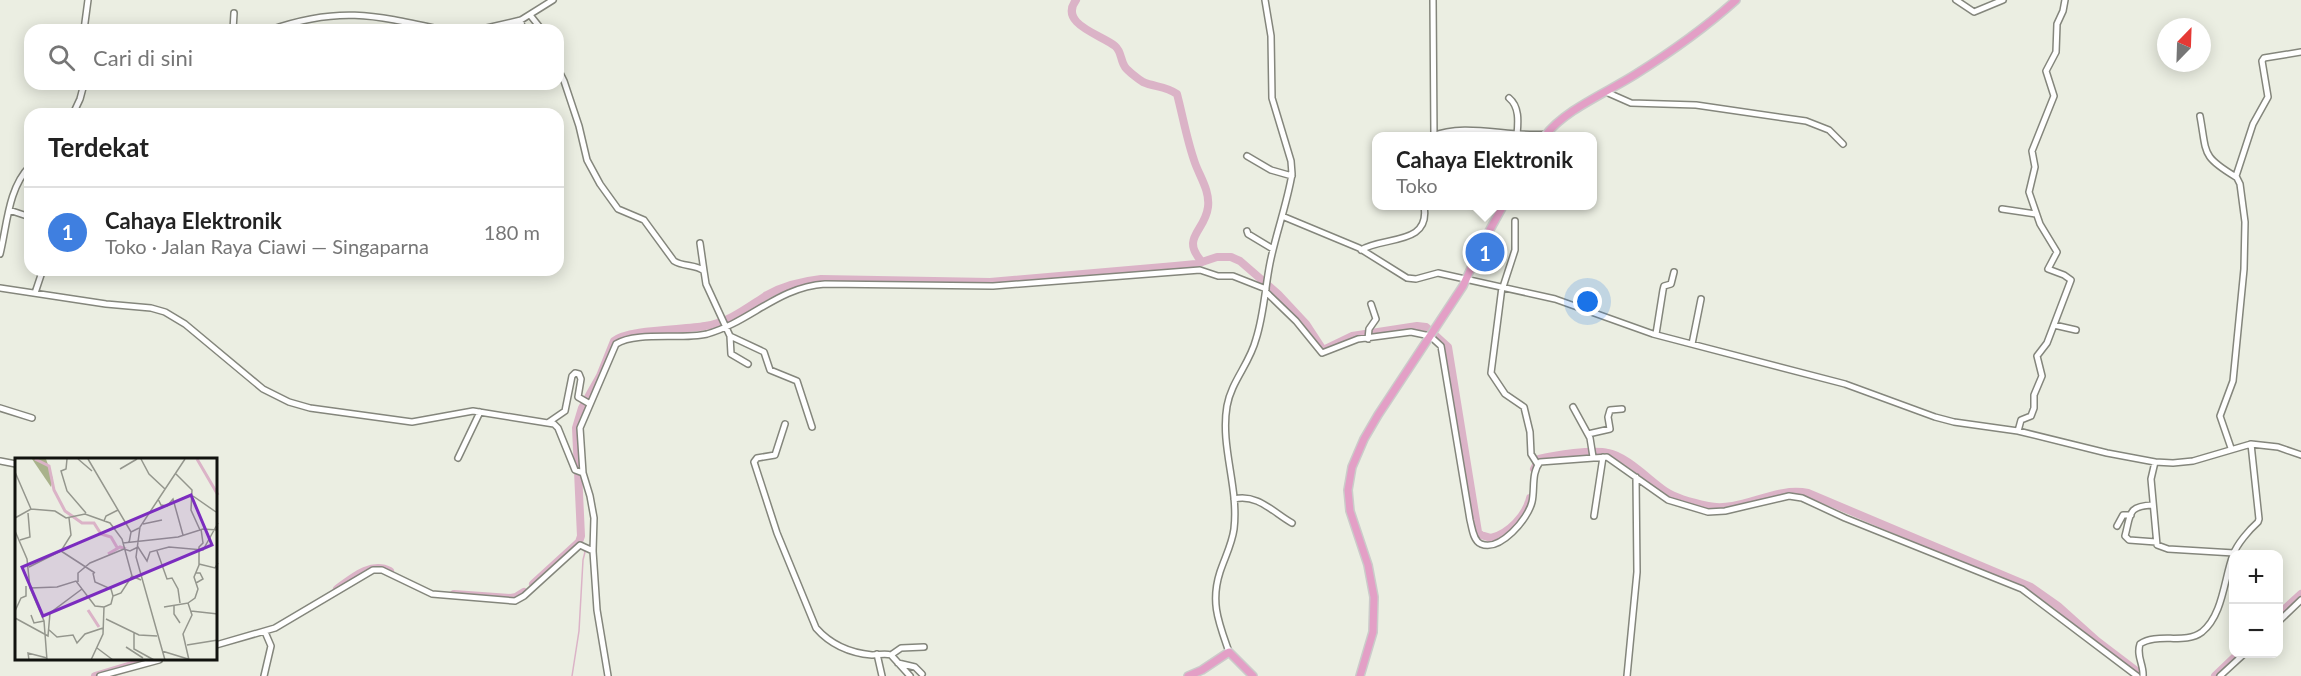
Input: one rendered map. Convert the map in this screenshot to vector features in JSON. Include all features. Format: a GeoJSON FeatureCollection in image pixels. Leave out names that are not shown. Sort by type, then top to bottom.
{"type":"FeatureCollection","features":[{"type":"Feature","properties":{"kind":"main road"},"geometry":{"type":"LineString","coordinates":[[1549,132],[1569,115],[1678,46],[1736,0]]}},
{"type":"Feature","properties":{"kind":"main road"},"geometry":{"type":"LineString","coordinates":[[1360,676],[1372,632],[1374,597],[1368,565],[1350,511],[1348,500],[1350,477],[1364,439],[1467,279],[1482,243],[1501,210]]}},
{"type":"Feature","properties":{"kind":"main road"},"geometry":{"type":"LineString","coordinates":[[1188,676],[1202,670],[1229,652],[1253,676]]}},
{"type":"Feature","properties":{"kind":"street"},"geometry":{"type":"LineString","coordinates":[[85,24],[88,0]]}},
{"type":"Feature","properties":{"kind":"street"},"geometry":{"type":"LineString","coordinates":[[504,24],[521,20],[553,0]]}},
{"type":"Feature","properties":{"kind":"street"},"geometry":{"type":"LineString","coordinates":[[1229,652],[1216,615],[1215,600],[1219,576],[1232,543],[1234,499],[1224,431],[1227,408],[1230,394],[1256,339],[1273,249],[1292,176],[1291,161],[1270,86],[1271,36],[1265,0]]}},
{"type":"Feature","properties":{"kind":"street"},"geometry":{"type":"LineString","coordinates":[[1433,0],[1433,132]]}},
{"type":"Feature","properties":{"kind":"street"},"geometry":{"type":"LineString","coordinates":[[1956,0],[1974,12],[2003,0]]}},
{"type":"Feature","properties":{"kind":"street"},"geometry":{"type":"LineString","coordinates":[[2018,431],[2021,420],[2031,416],[2034,408],[2034,398],[2042,376],[2037,356],[2046,344],[2071,280],[2048,269],[2057,252],[2036,214],[2029,192],[2035,167],[2032,151],[2053,99],[2053,89],[2046,72],[2056,52],[2057,24],[2065,0]]}},
{"type":"Feature","properties":{"kind":"street"},"geometry":{"type":"LineString","coordinates":[[233,24],[234,13]]}},
{"type":"Feature","properties":{"kind":"street"},"geometry":{"type":"LineString","coordinates":[[287,24],[322,16],[369,15],[418,24]]}},
{"type":"Feature","properties":{"kind":"street"},"geometry":{"type":"LineString","coordinates":[[530,15],[537,24]]}},
{"type":"Feature","properties":{"kind":"street"},"geometry":{"type":"LineString","coordinates":[[521,20],[521,24]]}},
{"type":"Feature","properties":{"kind":"street"},"geometry":{"type":"LineString","coordinates":[[2236,177],[2253,124],[2268,97],[2262,61],[2264,58],[2301,52]]}},
{"type":"Feature","properties":{"kind":"street"},"geometry":{"type":"LineString","coordinates":[[564,81],[579,126],[587,160],[615,206],[622,212],[644,220],[674,261],[700,267],[704,271]]}},
{"type":"Feature","properties":{"kind":"street"},"geometry":{"type":"LineString","coordinates":[[76,108],[83,90]]}},
{"type":"Feature","properties":{"kind":"street"},"geometry":{"type":"LineString","coordinates":[[1606,93],[1631,103],[1696,105],[1806,121],[1828,130],[1843,144]]}},
{"type":"Feature","properties":{"kind":"street"},"geometry":{"type":"LineString","coordinates":[[1509,98],[1513,100],[1518,116],[1517,132]]}},
{"type":"Feature","properties":{"kind":"street"},"geometry":{"type":"LineString","coordinates":[[2200,116],[2207,155],[2236,177],[2240,184],[2245,222],[2244,269],[2232,381],[2220,416],[2231,448]]}},
{"type":"Feature","properties":{"kind":"street"},"geometry":{"type":"LineString","coordinates":[[1444,132],[1473,130],[1491,132]]}},
{"type":"Feature","properties":{"kind":"street"},"geometry":{"type":"LineString","coordinates":[[1247,156],[1271,170],[1292,176]]}},
{"type":"Feature","properties":{"kind":"street"},"geometry":{"type":"LineString","coordinates":[[0,255],[9,210],[24,178]]}},
{"type":"Feature","properties":{"kind":"street"},"geometry":{"type":"LineString","coordinates":[[2002,209],[2036,214]]}},
{"type":"Feature","properties":{"kind":"street"},"geometry":{"type":"LineString","coordinates":[[9,210],[24,215]]}},
{"type":"Feature","properties":{"kind":"street"},"geometry":{"type":"LineString","coordinates":[[1361,250],[1369,245],[1412,235],[1423,221],[1424,210]]}},
{"type":"Feature","properties":{"kind":"street"},"geometry":{"type":"LineString","coordinates":[[1282,216],[1361,250],[1407,278],[1416,279],[1438,273],[1555,299],[1656,334],[1845,384],[1954,422],[2018,431],[2107,453],[2155,462],[2193,461],[2251,444],[2278,447],[2301,455]]}},
{"type":"Feature","properties":{"kind":"street"},"geometry":{"type":"LineString","coordinates":[[1515,221],[1515,250],[1502,287],[1491,373],[1505,394],[1525,411],[1530,432],[1532,458],[1537,464]]}},
{"type":"Feature","properties":{"kind":"street"},"geometry":{"type":"LineString","coordinates":[[1246,231],[1273,249]]}},
{"type":"Feature","properties":{"kind":"street"},"geometry":{"type":"LineString","coordinates":[[700,243],[706,284],[730,336],[731,354],[748,364]]}},
{"type":"Feature","properties":{"kind":"street"},"geometry":{"type":"LineString","coordinates":[[580,472],[579,428],[587,403],[614,347],[619,342],[630,339],[700,335],[802,286],[825,284],[993,286],[1200,270],[1218,276],[1233,276],[1266,287],[1322,352],[1368,334],[1432,333],[1443,351],[1466,500],[1476,541],[1480,544],[1491,545],[1505,539],[1522,520],[1532,502],[1537,464],[1545,460],[1592,453],[1617,463],[1674,503],[1708,512],[1725,511],[1789,496],[1812,502],[1845,518],[2022,589],[2137,676]]}},
{"type":"Feature","properties":{"kind":"street"},"geometry":{"type":"LineString","coordinates":[[1656,334],[1664,286],[1671,285],[1674,272]]}},
{"type":"Feature","properties":{"kind":"street"},"geometry":{"type":"LineString","coordinates":[[35,293],[41,276]]}},
{"type":"Feature","properties":{"kind":"street"},"geometry":{"type":"LineString","coordinates":[[0,288],[106,304],[151,308],[165,312],[185,324],[263,389],[289,402],[310,408],[412,422],[468,411],[549,422],[558,428],[591,496],[594,518],[593,551],[597,610],[608,676]]}},
{"type":"Feature","properties":{"kind":"street"},"geometry":{"type":"LineString","coordinates":[[1692,344],[1701,299]]}},
{"type":"Feature","properties":{"kind":"street"},"geometry":{"type":"LineString","coordinates":[[1368,334],[1376,319],[1371,304]]}},
{"type":"Feature","properties":{"kind":"street"},"geometry":{"type":"LineString","coordinates":[[2054,325],[2076,330]]}},
{"type":"Feature","properties":{"kind":"street"},"geometry":{"type":"LineString","coordinates":[[730,336],[764,352],[770,370],[797,381],[812,427]]}},
{"type":"Feature","properties":{"kind":"street"},"geometry":{"type":"LineString","coordinates":[[549,422],[565,411],[571,380],[575,373],[581,376],[578,396],[587,403]]}},
{"type":"Feature","properties":{"kind":"street"},"geometry":{"type":"LineString","coordinates":[[1573,406],[1588,434],[1592,453]]}},
{"type":"Feature","properties":{"kind":"street"},"geometry":{"type":"LineString","coordinates":[[0,408],[32,418]]}},
{"type":"Feature","properties":{"kind":"street"},"geometry":{"type":"LineString","coordinates":[[1588,434],[1610,429],[1608,417],[1610,410],[1622,409]]}},
{"type":"Feature","properties":{"kind":"street"},"geometry":{"type":"LineString","coordinates":[[458,458],[480,412]]}},
{"type":"Feature","properties":{"kind":"street"},"geometry":{"type":"LineString","coordinates":[[785,424],[775,455],[754,461],[784,550],[818,630],[835,645],[867,654],[891,655],[901,648],[924,647]]}},
{"type":"Feature","properties":{"kind":"street"},"geometry":{"type":"LineString","coordinates":[[2236,550],[2259,519],[2251,444]]}},
{"type":"Feature","properties":{"kind":"street"},"geometry":{"type":"LineString","coordinates":[[1594,516],[1603,457]]}},
{"type":"Feature","properties":{"kind":"street"},"geometry":{"type":"LineString","coordinates":[[0,461],[15,464]]}},
{"type":"Feature","properties":{"kind":"street"},"geometry":{"type":"LineString","coordinates":[[2155,462],[2151,479],[2156,542],[2159,547],[2229,553]]}},
{"type":"Feature","properties":{"kind":"street"},"geometry":{"type":"LineString","coordinates":[[1627,676],[1637,572],[1636,477]]}},
{"type":"Feature","properties":{"kind":"street"},"geometry":{"type":"LineString","coordinates":[[1234,499],[1259,501],[1292,523]]}},
{"type":"Feature","properties":{"kind":"street"},"geometry":{"type":"LineString","coordinates":[[2153,505],[2138,506],[2131,516],[2125,536],[2156,542]]}},
{"type":"Feature","properties":{"kind":"street"},"geometry":{"type":"LineString","coordinates":[[2117,526],[2123,515],[2131,516]]}},
{"type":"Feature","properties":{"kind":"street"},"geometry":{"type":"LineString","coordinates":[[218,644],[265,632],[286,622],[373,570],[382,570],[432,594],[515,601],[524,596],[579,546],[583,545],[593,551]]}},
{"type":"Feature","properties":{"kind":"street"},"geometry":{"type":"LineString","coordinates":[[2143,675],[2138,654],[2140,644],[2151,640],[2193,636],[2205,629],[2218,603],[2229,569]]}},
{"type":"Feature","properties":{"kind":"street"},"geometry":{"type":"LineString","coordinates":[[2283,617],[2301,600]]}},
{"type":"Feature","properties":{"kind":"street"},"geometry":{"type":"LineString","coordinates":[[264,676],[271,646],[265,632]]}},
{"type":"Feature","properties":{"kind":"street"},"geometry":{"type":"LineString","coordinates":[[877,654],[882,676]]}},
{"type":"Feature","properties":{"kind":"street"},"geometry":{"type":"LineString","coordinates":[[891,655],[910,676]]}},
{"type":"Feature","properties":{"kind":"street"},"geometry":{"type":"LineString","coordinates":[[2220,676],[2240,658]]}},
{"type":"Feature","properties":{"kind":"street"},"geometry":{"type":"LineString","coordinates":[[100,676],[155,661]]}},
{"type":"Feature","properties":{"kind":"street"},"geometry":{"type":"LineString","coordinates":[[898,663],[915,667],[922,674]]}},
{"type":"Feature","properties":{"kind":"waterway"},"geometry":{"type":"LineString","coordinates":[[1076,0],[1072,8],[1077,22],[1115,46],[1128,71],[1143,82],[1169,89],[1177,94],[1192,155],[1208,195],[1206,216],[1193,240],[1193,246],[1202,262]]}},
{"type":"Feature","properties":{"kind":"waterway"},"geometry":{"type":"LineString","coordinates":[[533,584],[579,542],[581,536],[576,428],[582,408],[600,376],[614,341],[631,334],[713,324],[730,318],[780,289],[821,279],[990,282],[1196,264],[1217,257],[1231,257],[1240,261],[1278,294],[1306,324],[1323,350],[1352,336],[1417,326],[1426,327],[1448,347],[1478,532],[1491,538],[1504,533],[1520,518],[1530,498]]}},
{"type":"Feature","properties":{"kind":"waterway"},"geometry":{"type":"LineString","coordinates":[[1534,469],[1539,459],[1574,453],[1601,452],[1622,459],[1670,494],[1708,506],[1733,506],[1783,493],[1808,493],[2031,587],[2058,606],[2097,641],[2143,676]]}},
{"type":"Feature","properties":{"kind":"waterway"},"geometry":{"type":"LineString","coordinates":[[572,676],[579,631],[585,552],[583,549]]}},
{"type":"Feature","properties":{"kind":"waterway"},"geometry":{"type":"LineString","coordinates":[[337,589],[369,569],[383,568],[390,571]]}},
{"type":"Feature","properties":{"kind":"waterway"},"geometry":{"type":"LineString","coordinates":[[454,594],[511,598],[524,592]]}},
{"type":"Feature","properties":{"kind":"waterway"},"geometry":{"type":"LineString","coordinates":[[2283,610],[2301,594]]}},
{"type":"Feature","properties":{"kind":"waterway"},"geometry":{"type":"LineString","coordinates":[[2215,676],[2234,658]]}},
{"type":"Feature","properties":{"kind":"waterway"},"geometry":{"type":"LineString","coordinates":[[95,676],[145,661]]}},
{"type":"Feature","properties":{"kind":"place","name":"Cahaya Elektronik"},"geometry":{"type":"Point","coordinates":[1485,252]}}]}
